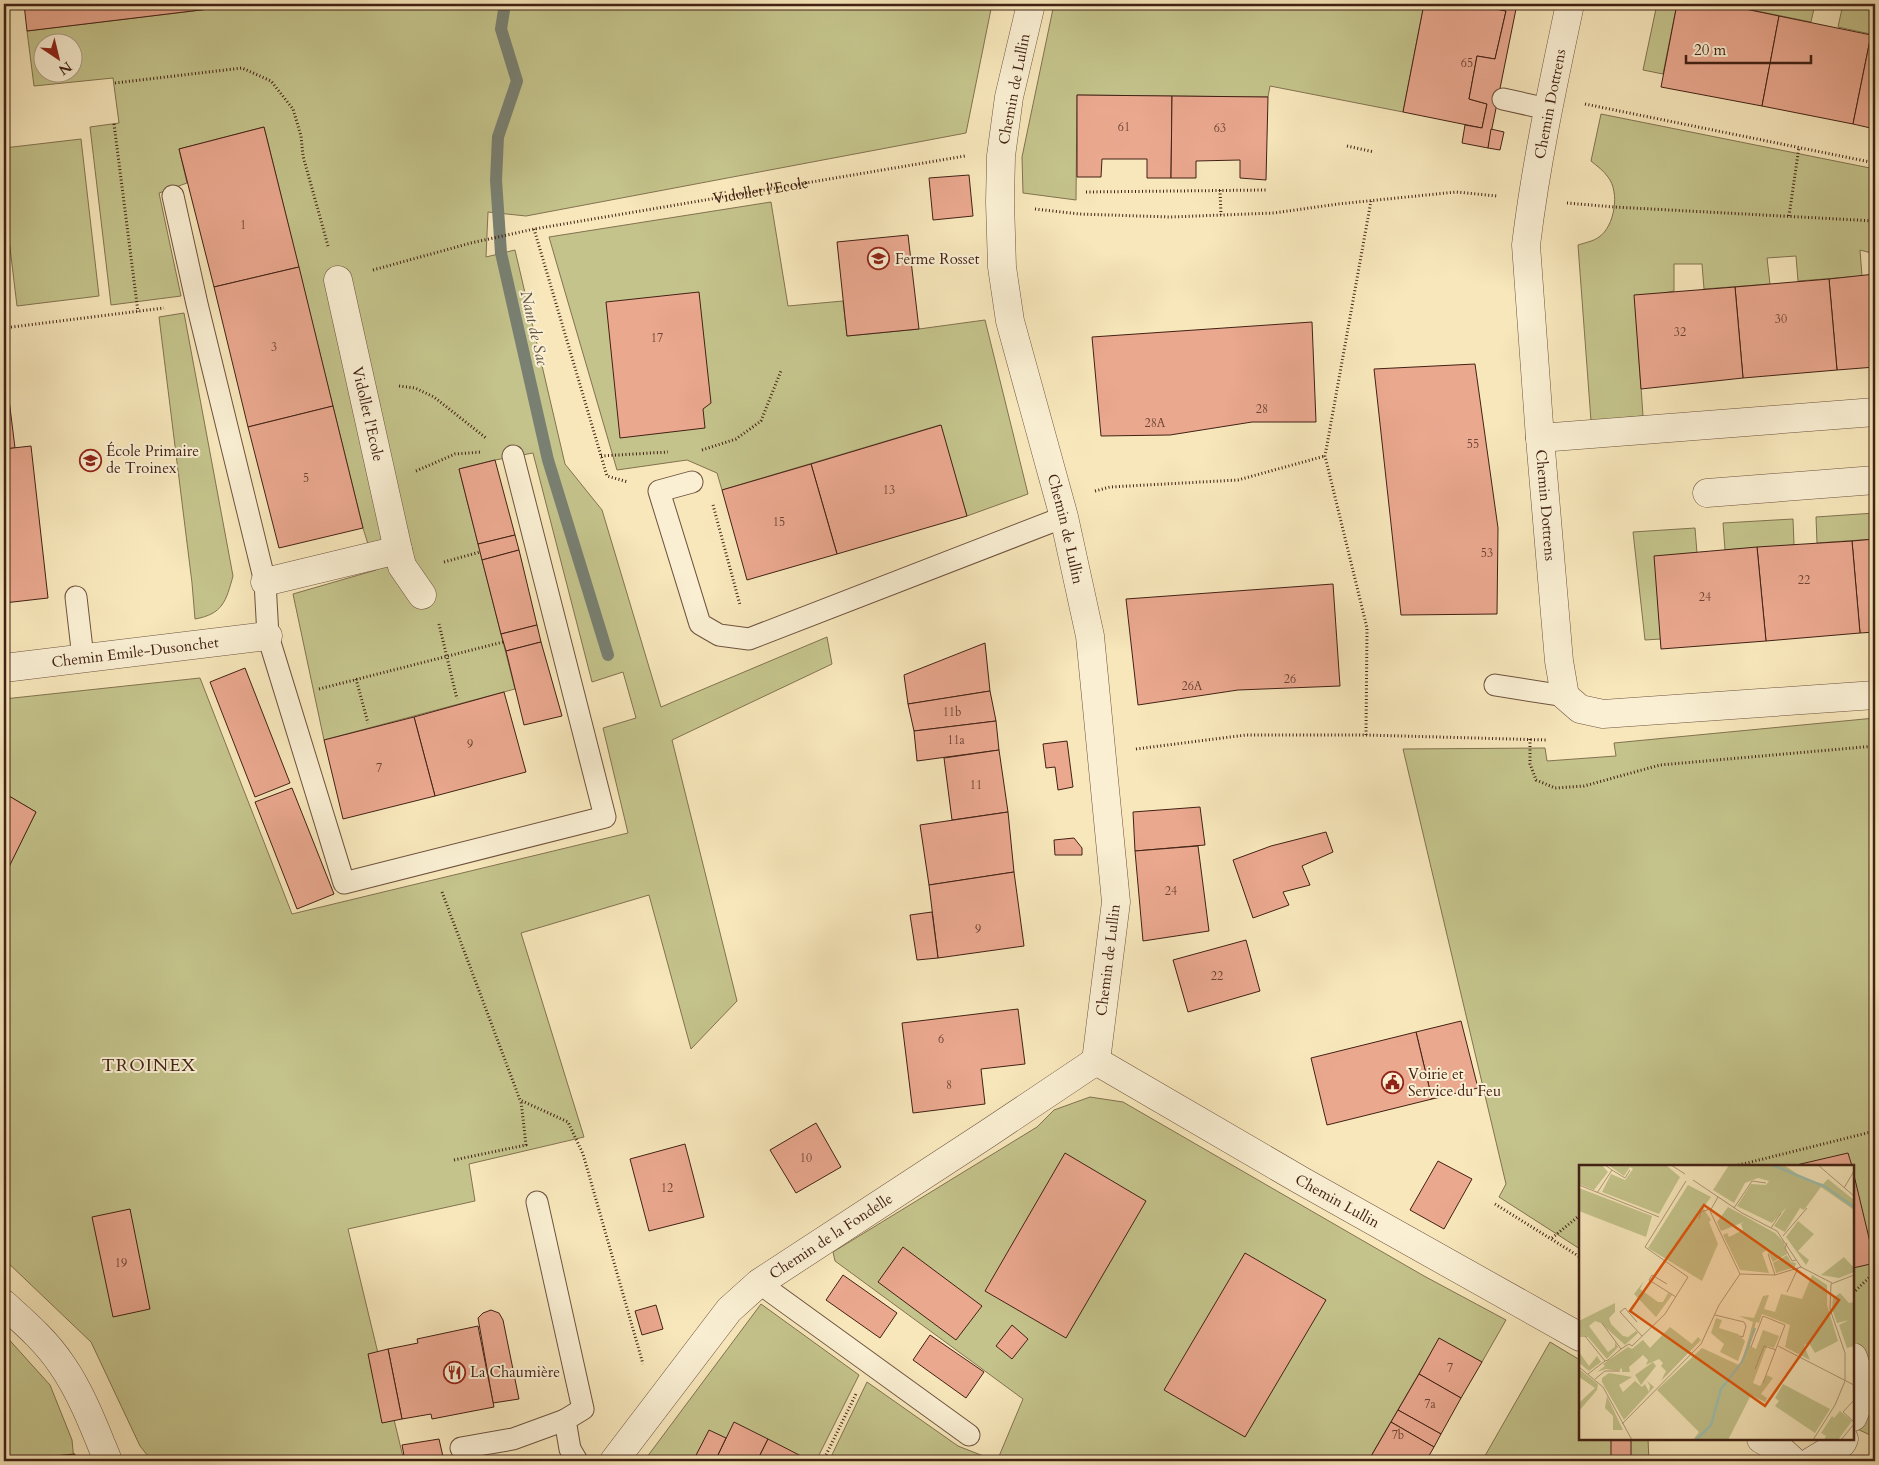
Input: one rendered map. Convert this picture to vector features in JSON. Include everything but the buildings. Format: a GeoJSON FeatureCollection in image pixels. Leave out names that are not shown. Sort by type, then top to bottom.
{"type":"FeatureCollection","features":[{"type":"Feature","properties":{"kind":"street","name":"Chemin de Lullin"},"geometry":{"type":"LineString","coordinates":[[1031,4],[1009,97],[1001,156],[1002,267],[1010,321],[1061,508],[1090,636],[1116,902],[1096,1061]]}},
{"type":"Feature","properties":{"kind":"street","name":"Chemin Dottrens"},"geometry":{"type":"LineString","coordinates":[[1565,696],[1559,661],[1526,245],[1549,103],[1570,4]]}},
{"type":"Feature","properties":{"kind":"street","name":"Vidollet l'Ecole"},"geometry":{"type":"LineString","coordinates":[[338,280],[402,566],[422,595]]}},
{"type":"Feature","properties":{"kind":"street"},"geometry":{"type":"LineString","coordinates":[[1540,438],[1875,412]]}},
{"type":"Feature","properties":{"kind":"street"},"geometry":{"type":"LineString","coordinates":[[1707,493],[1875,480]]}},
{"type":"Feature","properties":{"kind":"street"},"geometry":{"type":"LineString","coordinates":[[265,582],[398,550]]}},
{"type":"Feature","properties":{"kind":"street","name":"Chemin Emile-Dusonchet"},"geometry":{"type":"LineString","coordinates":[[4,668],[268,636]]}},
{"type":"Feature","properties":{"kind":"street"},"geometry":{"type":"LineString","coordinates":[[1565,696],[1580,709],[1603,714],[1875,695]]}},
{"type":"Feature","properties":{"kind":"street","name":"Chemin de la Fondelle"},"geometry":{"type":"LineString","coordinates":[[614,1461],[728,1310],[759,1283],[1096,1061]]}},
{"type":"Feature","properties":{"kind":"street","name":"Chemin Lullin"},"geometry":{"type":"LineString","coordinates":[[1096,1061],[1310,1185],[1579,1336]]}},
{"type":"Feature","properties":{"kind":"street"},"geometry":{"type":"LineString","coordinates":[[4,1304],[29,1327],[62,1365],[77,1390],[108,1461]]}},
{"type":"Feature","properties":{"kind":"street"},"geometry":{"type":"LineString","coordinates":[[1854,1360],[1864,1389],[1854,1414]]}},
{"type":"Feature","properties":{"kind":"street"},"geometry":{"type":"LineString","coordinates":[[1763,1440],[1782,1450],[1793,1461]]}},
{"type":"Feature","properties":{"kind":"street"},"geometry":{"type":"LineString","coordinates":[[1812,1461],[1842,1443],[1844,1440]]}},
{"type":"Feature","properties":{"kind":"lane"},"geometry":{"type":"LineString","coordinates":[[1503,99],[1549,103]]}},
{"type":"Feature","properties":{"kind":"lane"},"geometry":{"type":"LineString","coordinates":[[173,196],[197,304],[265,582],[268,636],[344,883],[605,817],[504,453]]}},
{"type":"Feature","properties":{"kind":"lane"},"geometry":{"type":"LineString","coordinates":[[692,482],[659,491],[700,624],[719,635],[749,639],[1061,508]]}},
{"type":"Feature","properties":{"kind":"lane"},"geometry":{"type":"LineString","coordinates":[[76,597],[83,658]]}},
{"type":"Feature","properties":{"kind":"lane"},"geometry":{"type":"LineString","coordinates":[[1495,685],[1565,696]]}},
{"type":"Feature","properties":{"kind":"lane"},"geometry":{"type":"LineString","coordinates":[[461,1448],[513,1439],[565,1420],[583,1409],[538,1202]]}},
{"type":"Feature","properties":{"kind":"lane"},"geometry":{"type":"LineString","coordinates":[[759,1283],[969,1435]]}},
{"type":"Feature","properties":{"kind":"lane"},"geometry":{"type":"LineString","coordinates":[[565,1420],[570,1449],[577,1461]]}},
{"type":"Feature","properties":{"kind":"path"},"geometry":{"type":"LineString","coordinates":[[114,83],[242,68],[272,81],[293,109],[301,136],[303,156],[338,280]]}},
{"type":"Feature","properties":{"kind":"path"},"geometry":{"type":"LineString","coordinates":[[1549,103],[1799,147],[1875,163]]}},
{"type":"Feature","properties":{"kind":"path"},"geometry":{"type":"LineString","coordinates":[[114,124],[138,312]]}},
{"type":"Feature","properties":{"kind":"path"},"geometry":{"type":"LineString","coordinates":[[1347,146],[1374,152]]}},
{"type":"Feature","properties":{"kind":"path"},"geometry":{"type":"LineString","coordinates":[[1789,216],[1799,147]]}},
{"type":"Feature","properties":{"kind":"path","name":"Vidollet l'Ecole"},"geometry":{"type":"LineString","coordinates":[[338,280],[471,243],[534,229],[964,156],[1001,156]]}},
{"type":"Feature","properties":{"kind":"path"},"geometry":{"type":"LineString","coordinates":[[1220,190],[1221,215]]}},
{"type":"Feature","properties":{"kind":"path"},"geometry":{"type":"LineString","coordinates":[[1086,192],[1266,190]]}},
{"type":"Feature","properties":{"kind":"path"},"geometry":{"type":"LineString","coordinates":[[1000,202],[1079,214],[1170,217],[1274,214],[1456,192],[1614,207],[1875,221]]}},
{"type":"Feature","properties":{"kind":"path"},"geometry":{"type":"LineString","coordinates":[[1366,735],[1366,628],[1325,456],[1371,201]]}},
{"type":"Feature","properties":{"kind":"path"},"geometry":{"type":"LineString","coordinates":[[534,229],[607,476],[659,491]]}},
{"type":"Feature","properties":{"kind":"path"},"geometry":{"type":"LineString","coordinates":[[4,328],[197,304]]}},
{"type":"Feature","properties":{"kind":"path"},"geometry":{"type":"LineString","coordinates":[[699,451],[736,438],[761,421],[781,371]]}},
{"type":"Feature","properties":{"kind":"path"},"geometry":{"type":"LineString","coordinates":[[363,392],[394,385],[415,388],[434,397],[504,453]]}},
{"type":"Feature","properties":{"kind":"path"},"geometry":{"type":"LineString","coordinates":[[384,485],[455,454],[504,453]]}},
{"type":"Feature","properties":{"kind":"path"},"geometry":{"type":"LineString","coordinates":[[1061,508],[1110,487],[1238,480],[1325,456]]}},
{"type":"Feature","properties":{"kind":"path"},"geometry":{"type":"LineString","coordinates":[[422,595],[439,624],[457,699]]}},
{"type":"Feature","properties":{"kind":"path"},"geometry":{"type":"LineString","coordinates":[[287,697],[503,642]]}},
{"type":"Feature","properties":{"kind":"path"},"geometry":{"type":"LineString","coordinates":[[356,679],[368,723]]}},
{"type":"Feature","properties":{"kind":"path"},"geometry":{"type":"LineString","coordinates":[[1102,754],[1246,735],[1366,735],[1547,740]]}},
{"type":"Feature","properties":{"kind":"path"},"geometry":{"type":"LineString","coordinates":[[1530,739],[1530,764],[1536,780],[1555,788],[1584,786],[1660,765],[1875,746]]}},
{"type":"Feature","properties":{"kind":"path"},"geometry":{"type":"LineString","coordinates":[[431,861],[520,1100],[526,1145],[454,1160]]}},
{"type":"Feature","properties":{"kind":"path"},"geometry":{"type":"LineString","coordinates":[[520,1100],[568,1122],[583,1154],[655,1406]]}},
{"type":"Feature","properties":{"kind":"path"},"geometry":{"type":"LineString","coordinates":[[1739,1165],[1875,1131]]}},
{"type":"Feature","properties":{"kind":"path"},"geometry":{"type":"LineString","coordinates":[[1875,1165],[1870,1167],[1875,1189]]}},
{"type":"Feature","properties":{"kind":"path"},"geometry":{"type":"LineString","coordinates":[[1495,1204],[1579,1256]]}},
{"type":"Feature","properties":{"kind":"path"},"geometry":{"type":"LineString","coordinates":[[1552,1238],[1579,1217]]}},
{"type":"Feature","properties":{"kind":"path"},"geometry":{"type":"LineString","coordinates":[[1854,1292],[1875,1272]]}},
{"type":"Feature","properties":{"kind":"path"},"geometry":{"type":"LineString","coordinates":[[823,1461],[871,1364]]}},
{"type":"Feature","properties":{"kind":"shaded area"},"geometry":{"type":"Polygon","coordinates":[[[209,4],[992,4],[966,133],[526,216],[488,212],[486,257],[515,250],[565,464],[602,510],[661,707],[827,637],[832,664],[672,740],[737,1001],[691,1049],[649,895],[521,933],[584,1137],[469,1164],[475,1201],[348,1229],[404,1461],[152,1461],[140,1446],[91,1342],[4,1259],[4,872],[6,872],[36,812],[4,793],[4,699],[200,678],[292,914],[628,833],[603,728],[636,718],[623,672],[592,682],[533,453],[459,469],[515,689],[324,740],[293,594],[376,570],[363,528],[264,127],[179,149],[187,183],[159,193],[181,296],[111,305],[90,127],[119,123],[113,78],[82,81],[82,32],[32,32],[32,70],[27,31],[209,9],[209,4]]]}},
{"type":"Feature","properties":{"kind":"shaded area"},"geometry":{"type":"Polygon","coordinates":[[[1054,4],[1424,4],[1403,112],[1270,86],[1268,97],[1077,95],[1076,200],[1023,193],[1022,157],[1054,4]]]}},
{"type":"Feature","properties":{"kind":"shaded area"},"geometry":{"type":"Polygon","coordinates":[[[1657,4],[1677,4],[1663,74],[1643,70],[1657,4]]]}},
{"type":"Feature","properties":{"kind":"shaded area"},"geometry":{"type":"Polygon","coordinates":[[[1748,4],[1815,4],[1811,22],[1747,9],[1748,4]]]}},
{"type":"Feature","properties":{"kind":"shaded area"},"geometry":{"type":"Polygon","coordinates":[[[1843,4],[1857,4],[1875,8],[1875,35],[1838,27],[1843,4]]]}},
{"type":"Feature","properties":{"kind":"shaded area"},"geometry":{"type":"Polygon","coordinates":[[[33,82],[74,82],[34,86],[33,82]]]}},
{"type":"Feature","properties":{"kind":"shaded area"},"geometry":{"type":"Polygon","coordinates":[[[1601,114],[1875,169],[1875,254],[1860,250],[1862,276],[1798,281],[1796,256],[1767,258],[1770,284],[1704,289],[1702,264],[1674,264],[1674,291],[1635,299],[1643,416],[1591,421],[1578,245],[1594,240],[1604,232],[1609,225],[1614,208],[1615,200],[1612,183],[1605,173],[1591,161],[1601,114]]]}},
{"type":"Feature","properties":{"kind":"shaded area"},"geometry":{"type":"Polygon","coordinates":[[[81,139],[99,296],[17,306],[4,198],[4,148],[81,139]]]}},
{"type":"Feature","properties":{"kind":"shaded area"},"geometry":{"type":"Polygon","coordinates":[[[771,202],[788,306],[843,301],[847,336],[985,320],[1028,494],[967,516],[940,425],[722,490],[717,473],[687,460],[617,470],[549,237],[771,202]]]}},
{"type":"Feature","properties":{"kind":"shaded area"},"geometry":{"type":"Polygon","coordinates":[[[184,313],[233,576],[222,605],[212,614],[195,619],[159,317],[184,313]]]}},
{"type":"Feature","properties":{"kind":"shaded area"},"geometry":{"type":"Polygon","coordinates":[[[1875,513],[1875,539],[1817,543],[1816,517],[1875,513]]]}},
{"type":"Feature","properties":{"kind":"shaded area"},"geometry":{"type":"Polygon","coordinates":[[[1793,519],[1794,545],[1725,550],[1723,523],[1793,519]]]}},
{"type":"Feature","properties":{"kind":"shaded area"},"geometry":{"type":"Polygon","coordinates":[[[1695,528],[1697,553],[1661,639],[1645,640],[1633,532],[1695,528]]]}},
{"type":"Feature","properties":{"kind":"shaded area"},"geometry":{"type":"Polygon","coordinates":[[[1875,718],[1875,1461],[1870,1461],[1870,1435],[1854,1427],[1854,1165],[1579,1165],[1579,1248],[1499,1197],[1506,1184],[1403,749],[1545,748],[1547,761],[1616,756],[1614,743],[1875,718]]]}},
{"type":"Feature","properties":{"kind":"shaded area"},"geometry":{"type":"Polygon","coordinates":[[[1090,1097],[1123,1102],[1424,1276],[1506,1320],[1482,1362],[1439,1339],[1368,1461],[997,1461],[1023,1399],[835,1261],[833,1252],[1037,1127],[1054,1110],[1090,1097]]]}},
{"type":"Feature","properties":{"kind":"shaded area"},"geometry":{"type":"Polygon","coordinates":[[[761,1304],[859,1375],[816,1461],[644,1461],[761,1304]]]}},
{"type":"Feature","properties":{"kind":"shaded area"},"geometry":{"type":"Polygon","coordinates":[[[4,1334],[50,1385],[72,1440],[74,1461],[4,1461],[4,1334]]]}},
{"type":"Feature","properties":{"kind":"shaded area"},"geometry":{"type":"Polygon","coordinates":[[[1550,1342],[1579,1359],[1579,1440],[1648,1440],[1649,1461],[1482,1461],[1550,1342]]]}},
{"type":"Feature","properties":{"kind":"shaded area"},"geometry":{"type":"Polygon","coordinates":[[[867,1382],[958,1446],[996,1461],[829,1461],[867,1382]]]}},
{"type":"Feature","properties":{"kind":"waterway","name":"Nant de Sac"},"geometry":{"type":"LineString","coordinates":[[505,4],[501,29],[517,81],[498,137],[496,180],[501,253],[548,460],[608,655]]}},
{"type":"Feature","properties":{"kind":"place","name":"Ferme Rosset"},"geometry":{"type":"Point","coordinates":[879,259]}},
{"type":"Feature","properties":{"kind":"place","name":"École Primaire de Troinex"},"geometry":{"type":"Point","coordinates":[90,460]}},
{"type":"Feature","properties":{"kind":"place","name":"Voirie et Service du Feu"},"geometry":{"type":"Point","coordinates":[1392,1083]}},
{"type":"Feature","properties":{"kind":"place","name":"La Chaumière"},"geometry":{"type":"Point","coordinates":[454,1372]}},
{"type":"Feature","properties":{"kind":"district","name":"TROINEX"},"geometry":{"type":"Point","coordinates":[149,1065]}}]}
